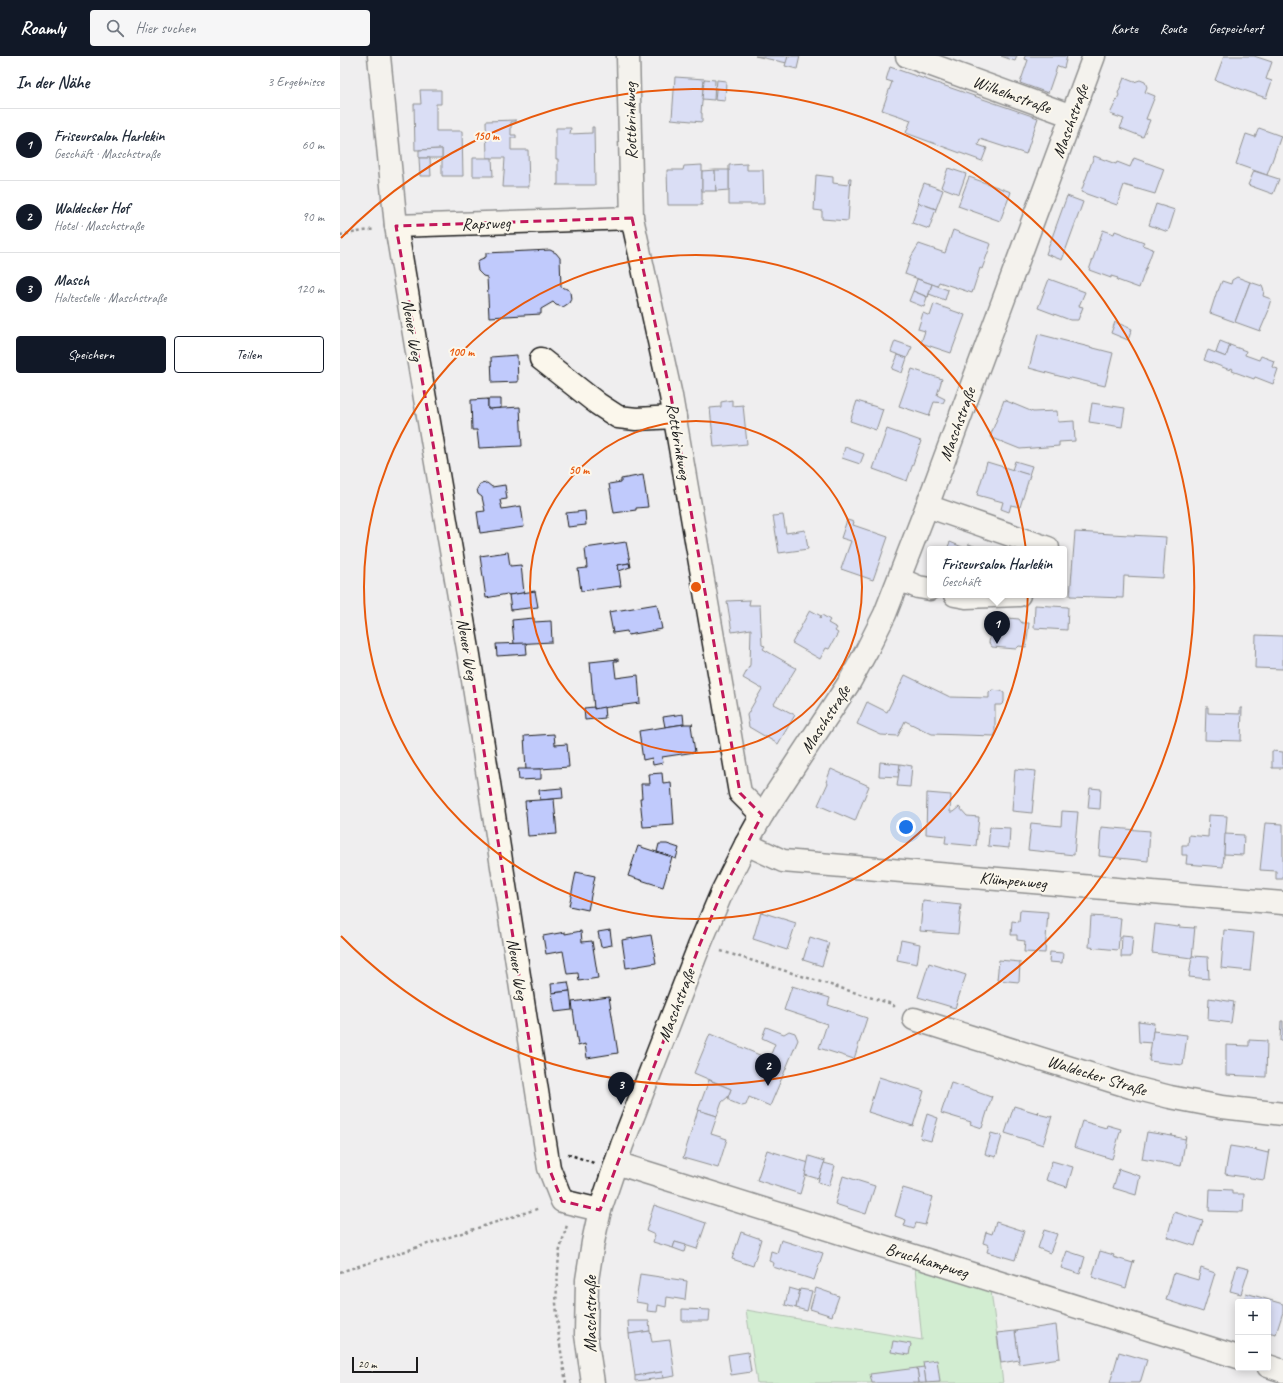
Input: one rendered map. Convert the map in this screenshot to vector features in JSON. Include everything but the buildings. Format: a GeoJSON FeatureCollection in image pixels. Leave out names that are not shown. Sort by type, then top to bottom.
{"type":"FeatureCollection","features":[{"type":"Feature","properties":{"kind":"street","name":"Neuer Weg"},"geometry":{"type":"LineString","coordinates":[[379,56],[396,226],[469,655],[545,1146],[549,1168],[562,1201]]}},
{"type":"Feature","properties":{"kind":"street","name":"Rottbrinkweg"},"geometry":{"type":"LineString","coordinates":[[628,56],[632,218],[675,417],[740,793],[762,815]]}},
{"type":"Feature","properties":{"kind":"street","name":"Wilhelmstraße"},"geometry":{"type":"LineString","coordinates":[[907,56],[1072,116]]}},
{"type":"Feature","properties":{"kind":"street","name":"Maschstraße"},"geometry":{"type":"LineString","coordinates":[[593,1383],[586,1335],[588,1280],[593,1242],[600,1210],[614,1167],[700,944],[722,892],[762,815],[849,684],[885,614],[927,506],[1094,56]]}},
{"type":"Feature","properties":{"kind":"street","name":"Rapsweg"},"geometry":{"type":"LineString","coordinates":[[396,226],[632,218]]}},
{"type":"Feature","properties":{"kind":"street"},"geometry":{"type":"LineString","coordinates":[[542,359],[598,404],[618,416],[636,419],[675,417]]}},
{"type":"Feature","properties":{"kind":"street"},"geometry":{"type":"LineString","coordinates":[[927,506],[1043,546]]}},
{"type":"Feature","properties":{"kind":"street"},"geometry":{"type":"LineString","coordinates":[[899,579],[927,589]]}},
{"type":"Feature","properties":{"kind":"street","name":"Klümpenweg"},"geometry":{"type":"LineString","coordinates":[[746,844],[783,860],[1283,903]]}},
{"type":"Feature","properties":{"kind":"street","name":"Waldecker Straße"},"geometry":{"type":"LineString","coordinates":[[914,1019],[1131,1087],[1170,1097],[1222,1107],[1283,1114]]}},
{"type":"Feature","properties":{"kind":"street","name":"Bruchkampweg"},"geometry":{"type":"LineString","coordinates":[[614,1167],[1235,1356]]}},
{"type":"Feature","properties":{"kind":"street"},"geometry":{"type":"LineString","coordinates":[[562,1201],[600,1210]]}},
{"type":"Feature","properties":{"kind":"street"},"geometry":{"type":"LineString","coordinates":[[1271,1367],[1283,1371]]}},
{"type":"Feature","properties":{"kind":"path"},"geometry":{"type":"LineString","coordinates":[[340,235],[396,226]]}},
{"type":"Feature","properties":{"kind":"path"},"geometry":{"type":"LineString","coordinates":[[700,944],[892,1004],[914,1019]]}},
{"type":"Feature","properties":{"kind":"path"},"geometry":{"type":"LineString","coordinates":[[545,1146],[614,1167]]}},
{"type":"Feature","properties":{"kind":"path"},"geometry":{"type":"LineString","coordinates":[[340,1272],[562,1201]]}},
{"type":"Feature","properties":{"kind":"path"},"geometry":{"type":"LineString","coordinates":[[566,1383],[559,1339],[556,1303],[559,1253],[567,1224]]}},
{"type":"Feature","properties":{"kind":"highlighted area"},"geometry":{"type":"Polygon","coordinates":[[[632,218],[671,396],[740,793],[762,815],[722,892],[700,944],[600,1210],[562,1201],[549,1168],[469,655],[396,226],[632,218]]]}},
{"type":"Feature","properties":{"kind":"green space"},"geometry":{"type":"Polygon","coordinates":[[[915,1268],[991,1291],[1003,1383],[757,1383],[746,1310],[922,1340],[915,1268]]]}},
{"type":"Feature","properties":{"kind":"place","name":"Friseursalon Harlekin"},"geometry":{"type":"Point","coordinates":[997,644]}},
{"type":"Feature","properties":{"kind":"place","name":"Waldecker Hof"},"geometry":{"type":"Point","coordinates":[768,1086]}},
{"type":"Feature","properties":{"kind":"place","name":"Masch"},"geometry":{"type":"Point","coordinates":[621,1105]}}]}
